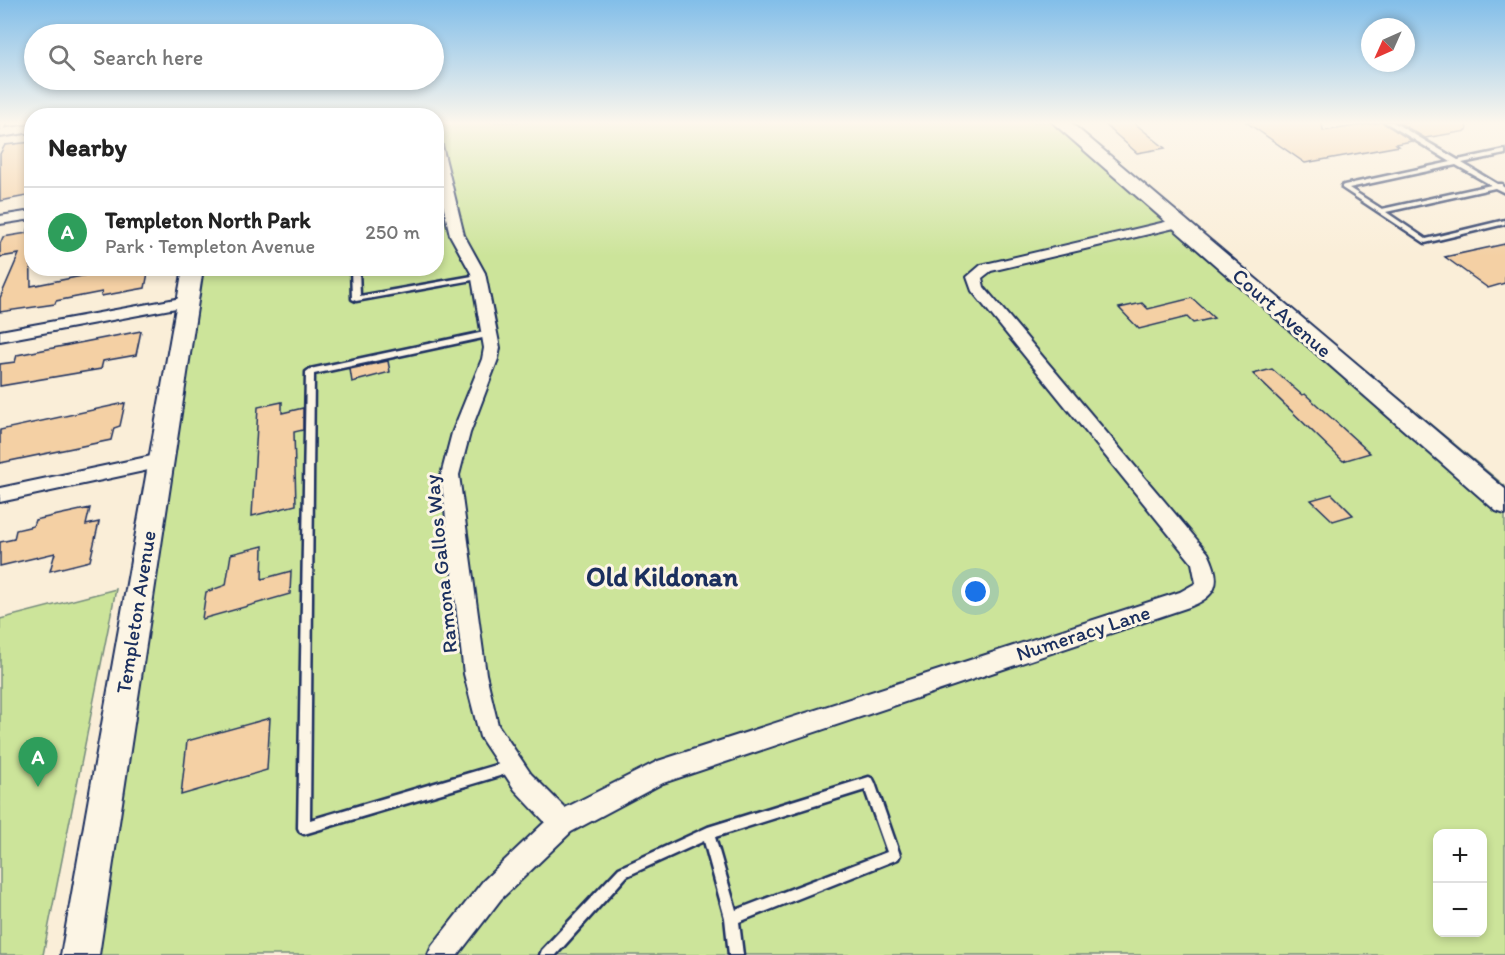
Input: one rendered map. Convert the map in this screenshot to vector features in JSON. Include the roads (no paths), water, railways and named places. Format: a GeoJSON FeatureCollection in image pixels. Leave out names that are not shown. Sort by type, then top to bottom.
{"type":"FeatureCollection","features":[{"type":"Feature","properties":{"kind":"street","name":"Court Avenue"},"geometry":{"type":"LineString","coordinates":[[1112,167],[1505,504]]}},
{"type":"Feature","properties":{"kind":"street","name":"Ramona Gallos Way"},"geometry":{"type":"LineString","coordinates":[[444,177],[457,235],[478,277],[492,348],[490,360],[461,433],[450,475],[475,674],[488,729],[523,783],[562,823]]}},
{"type":"Feature","properties":{"kind":"street"},"geometry":{"type":"LineString","coordinates":[[0,220],[24,216]]}},
{"type":"Feature","properties":{"kind":"street","name":"Numeracy Lane"},"geometry":{"type":"LineString","coordinates":[[441,955],[492,890],[562,823],[658,773],[1186,599],[1206,587],[1202,559],[977,288],[974,278],[986,268],[1178,223]]}},
{"type":"Feature","properties":{"kind":"street","name":"Templeton Avenue"},"geometry":{"type":"LineString","coordinates":[[80,955],[192,276]]}},
{"type":"Feature","properties":{"kind":"street"},"geometry":{"type":"LineString","coordinates":[[0,336],[187,302]]}},
{"type":"Feature","properties":{"kind":"street"},"geometry":{"type":"LineString","coordinates":[[0,495],[161,461]]}},
{"type":"Feature","properties":{"kind":"lane"},"geometry":{"type":"LineString","coordinates":[[1436,167],[1344,187],[1425,241],[1505,222]]}},
{"type":"Feature","properties":{"kind":"lane"},"geometry":{"type":"LineString","coordinates":[[1464,167],[1505,191]]}},
{"type":"Feature","properties":{"kind":"lane"},"geometry":{"type":"LineString","coordinates":[[1382,211],[1505,184]]}},
{"type":"Feature","properties":{"kind":"lane"},"geometry":{"type":"LineString","coordinates":[[355,276],[356,299],[478,277]]}},
{"type":"Feature","properties":{"kind":"lane"},"geometry":{"type":"LineString","coordinates":[[489,334],[310,372],[304,828],[513,766]]}},
{"type":"Feature","properties":{"kind":"lane"},"geometry":{"type":"LineString","coordinates":[[547,955],[623,872],[708,833],[869,783],[894,855],[732,918]]}},
{"type":"Feature","properties":{"kind":"lane"},"geometry":{"type":"LineString","coordinates":[[708,833],[732,918],[736,955]]}},
{"type":"Feature","properties":{"kind":"place","name":"Templeton North Park"},"geometry":{"type":"Point","coordinates":[38,787]}},
{"type":"Feature","properties":{"kind":"district","name":"Old Kildonan"},"geometry":{"type":"Point","coordinates":[662,577]}}]}
